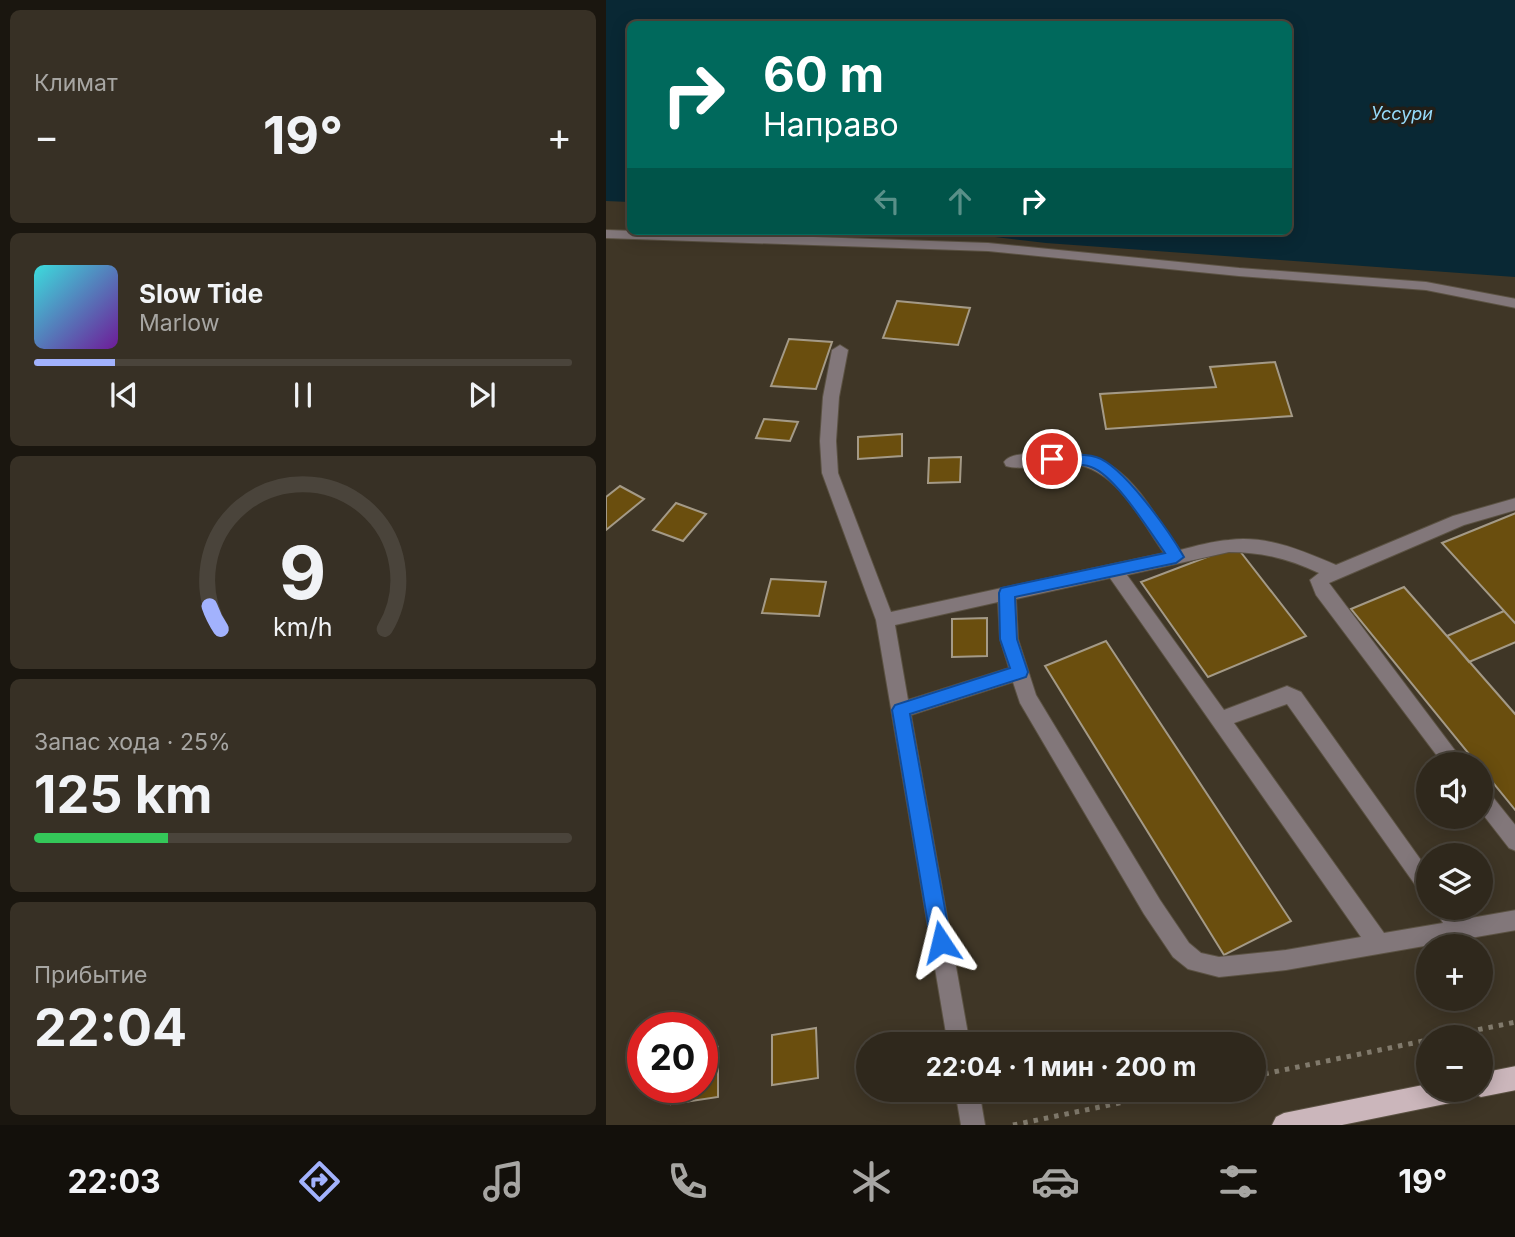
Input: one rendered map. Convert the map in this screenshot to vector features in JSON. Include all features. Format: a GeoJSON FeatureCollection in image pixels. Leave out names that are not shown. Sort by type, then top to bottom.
{"type":"FeatureCollection","features":[{"type":"Feature","properties":{"kind":"main road"},"geometry":{"type":"LineString","coordinates":[[1493,1083],[1515,1078]]}},
{"type":"Feature","properties":{"kind":"main road"},"geometry":{"type":"LineString","coordinates":[[1284,1125],[1416,1098]]}},
{"type":"Feature","properties":{"kind":"lane"},"geometry":{"type":"LineString","coordinates":[[606,234],[627,235]]}},
{"type":"Feature","properties":{"kind":"lane"},"geometry":{"type":"LineString","coordinates":[[635,235],[988,247],[1239,272],[1426,286],[1515,304]]}},
{"type":"Feature","properties":{"kind":"lane"},"geometry":{"type":"LineString","coordinates":[[840,350],[831,397],[828,441],[830,473],[885,620],[957,1032]]}},
{"type":"Feature","properties":{"kind":"lane"},"geometry":{"type":"LineString","coordinates":[[1011,462],[1073,458],[1099,465],[1129,492],[1176,557]]}},
{"type":"Feature","properties":{"kind":"lane"},"geometry":{"type":"LineString","coordinates":[[1446,752],[1322,590],[1319,580],[1459,520],[1515,504]]}},
{"type":"Feature","properties":{"kind":"lane"},"geometry":{"type":"LineString","coordinates":[[885,620],[1229,546],[1255,544],[1283,549],[1334,572]]}},
{"type":"Feature","properties":{"kind":"lane"},"geometry":{"type":"LineString","coordinates":[[1115,571],[1379,944]]}},
{"type":"Feature","properties":{"kind":"lane"},"geometry":{"type":"LineString","coordinates":[[1007,593],[1009,639],[1027,697],[1152,907],[1181,950],[1196,962],[1219,967],[1286,960],[1515,920]]}},
{"type":"Feature","properties":{"kind":"lane"},"geometry":{"type":"LineString","coordinates":[[901,710],[1020,672]]}},
{"type":"Feature","properties":{"kind":"lane"},"geometry":{"type":"LineString","coordinates":[[1221,720],[1287,694],[1294,698],[1416,869]]}},
{"type":"Feature","properties":{"kind":"lane"},"geometry":{"type":"LineString","coordinates":[[1493,813],[1515,842]]}},
{"type":"Feature","properties":{"kind":"lane"},"geometry":{"type":"LineString","coordinates":[[1453,920],[1460,930]]}},
{"type":"Feature","properties":{"kind":"lane"},"geometry":{"type":"LineString","coordinates":[[968,1102],[972,1125]]}},
{"type":"Feature","properties":{"kind":"path"},"geometry":{"type":"LineString","coordinates":[[1493,1027],[1515,1022]]}},
{"type":"Feature","properties":{"kind":"path"},"geometry":{"type":"LineString","coordinates":[[1266,1074],[1416,1042]]}},
{"type":"Feature","properties":{"kind":"path"},"geometry":{"type":"LineString","coordinates":[[1013,1125],[1124,1102]]}},
{"type":"Feature","properties":{"kind":"water","name":"Уссури"},"geometry":{"type":"Polygon","coordinates":[[[606,0],[1515,0],[1515,277],[1046,243],[979,235],[1292,235],[1292,21],[627,21],[627,202],[606,201],[606,0]]]}},
{"type":"Feature","properties":{"kind":"building"},"geometry":{"type":"Polygon","coordinates":[[[897,301],[970,308],[958,345],[883,338],[897,301]]]}},
{"type":"Feature","properties":{"kind":"building"},"geometry":{"type":"Polygon","coordinates":[[[789,339],[832,342],[816,389],[771,386],[789,339]]]}},
{"type":"Feature","properties":{"kind":"building"},"geometry":{"type":"Polygon","coordinates":[[[1275,362],[1292,416],[1106,429],[1100,394],[1216,387],[1210,367],[1275,362]]]}},
{"type":"Feature","properties":{"kind":"building"},"geometry":{"type":"Polygon","coordinates":[[[764,419],[798,422],[790,441],[756,438],[764,419]]]}},
{"type":"Feature","properties":{"kind":"building"},"geometry":{"type":"Polygon","coordinates":[[[902,434],[902,456],[858,459],[858,437],[902,434]]]}},
{"type":"Feature","properties":{"kind":"building"},"geometry":{"type":"Polygon","coordinates":[[[961,457],[960,482],[928,483],[929,458],[961,457]]]}},
{"type":"Feature","properties":{"kind":"building"},"geometry":{"type":"Polygon","coordinates":[[[620,486],[644,499],[606,530],[606,497],[620,486]]]}},
{"type":"Feature","properties":{"kind":"building"},"geometry":{"type":"Polygon","coordinates":[[[676,503],[706,514],[683,541],[653,530],[676,503]]]}},
{"type":"Feature","properties":{"kind":"building"},"geometry":{"type":"Polygon","coordinates":[[[1516,513],[1516,624],[1442,543],[1516,513]]]}},
{"type":"Feature","properties":{"kind":"building"},"geometry":{"type":"Polygon","coordinates":[[[1236,546],[1306,636],[1208,677],[1141,582],[1236,546]]]}},
{"type":"Feature","properties":{"kind":"building"},"geometry":{"type":"Polygon","coordinates":[[[771,579],[826,582],[819,616],[762,613],[771,579]]]}},
{"type":"Feature","properties":{"kind":"building"},"geometry":{"type":"Polygon","coordinates":[[[1404,587],[1516,715],[1516,811],[1493,783],[1493,752],[1467,752],[1351,609],[1404,587]]]}},
{"type":"Feature","properties":{"kind":"building"},"geometry":{"type":"Polygon","coordinates":[[[1504,611],[1516,624],[1516,642],[1469,662],[1447,636],[1504,611]]]}},
{"type":"Feature","properties":{"kind":"building"},"geometry":{"type":"Polygon","coordinates":[[[987,618],[987,656],[952,657],[952,619],[987,618]]]}},
{"type":"Feature","properties":{"kind":"building"},"geometry":{"type":"Polygon","coordinates":[[[1106,641],[1291,921],[1224,955],[1045,666],[1106,641]]]}},
{"type":"Feature","properties":{"kind":"building"},"geometry":{"type":"Polygon","coordinates":[[[816,1028],[818,1078],[772,1085],[772,1035],[816,1028]]]}},
{"type":"Feature","properties":{"kind":"route"},"geometry":{"type":"LineString","coordinates":[[941,942],[901,710],[1020,672],[1009,639],[1007,593],[1176,557],[1129,492],[1105,468],[1093,461],[1052,459]]}}]}
